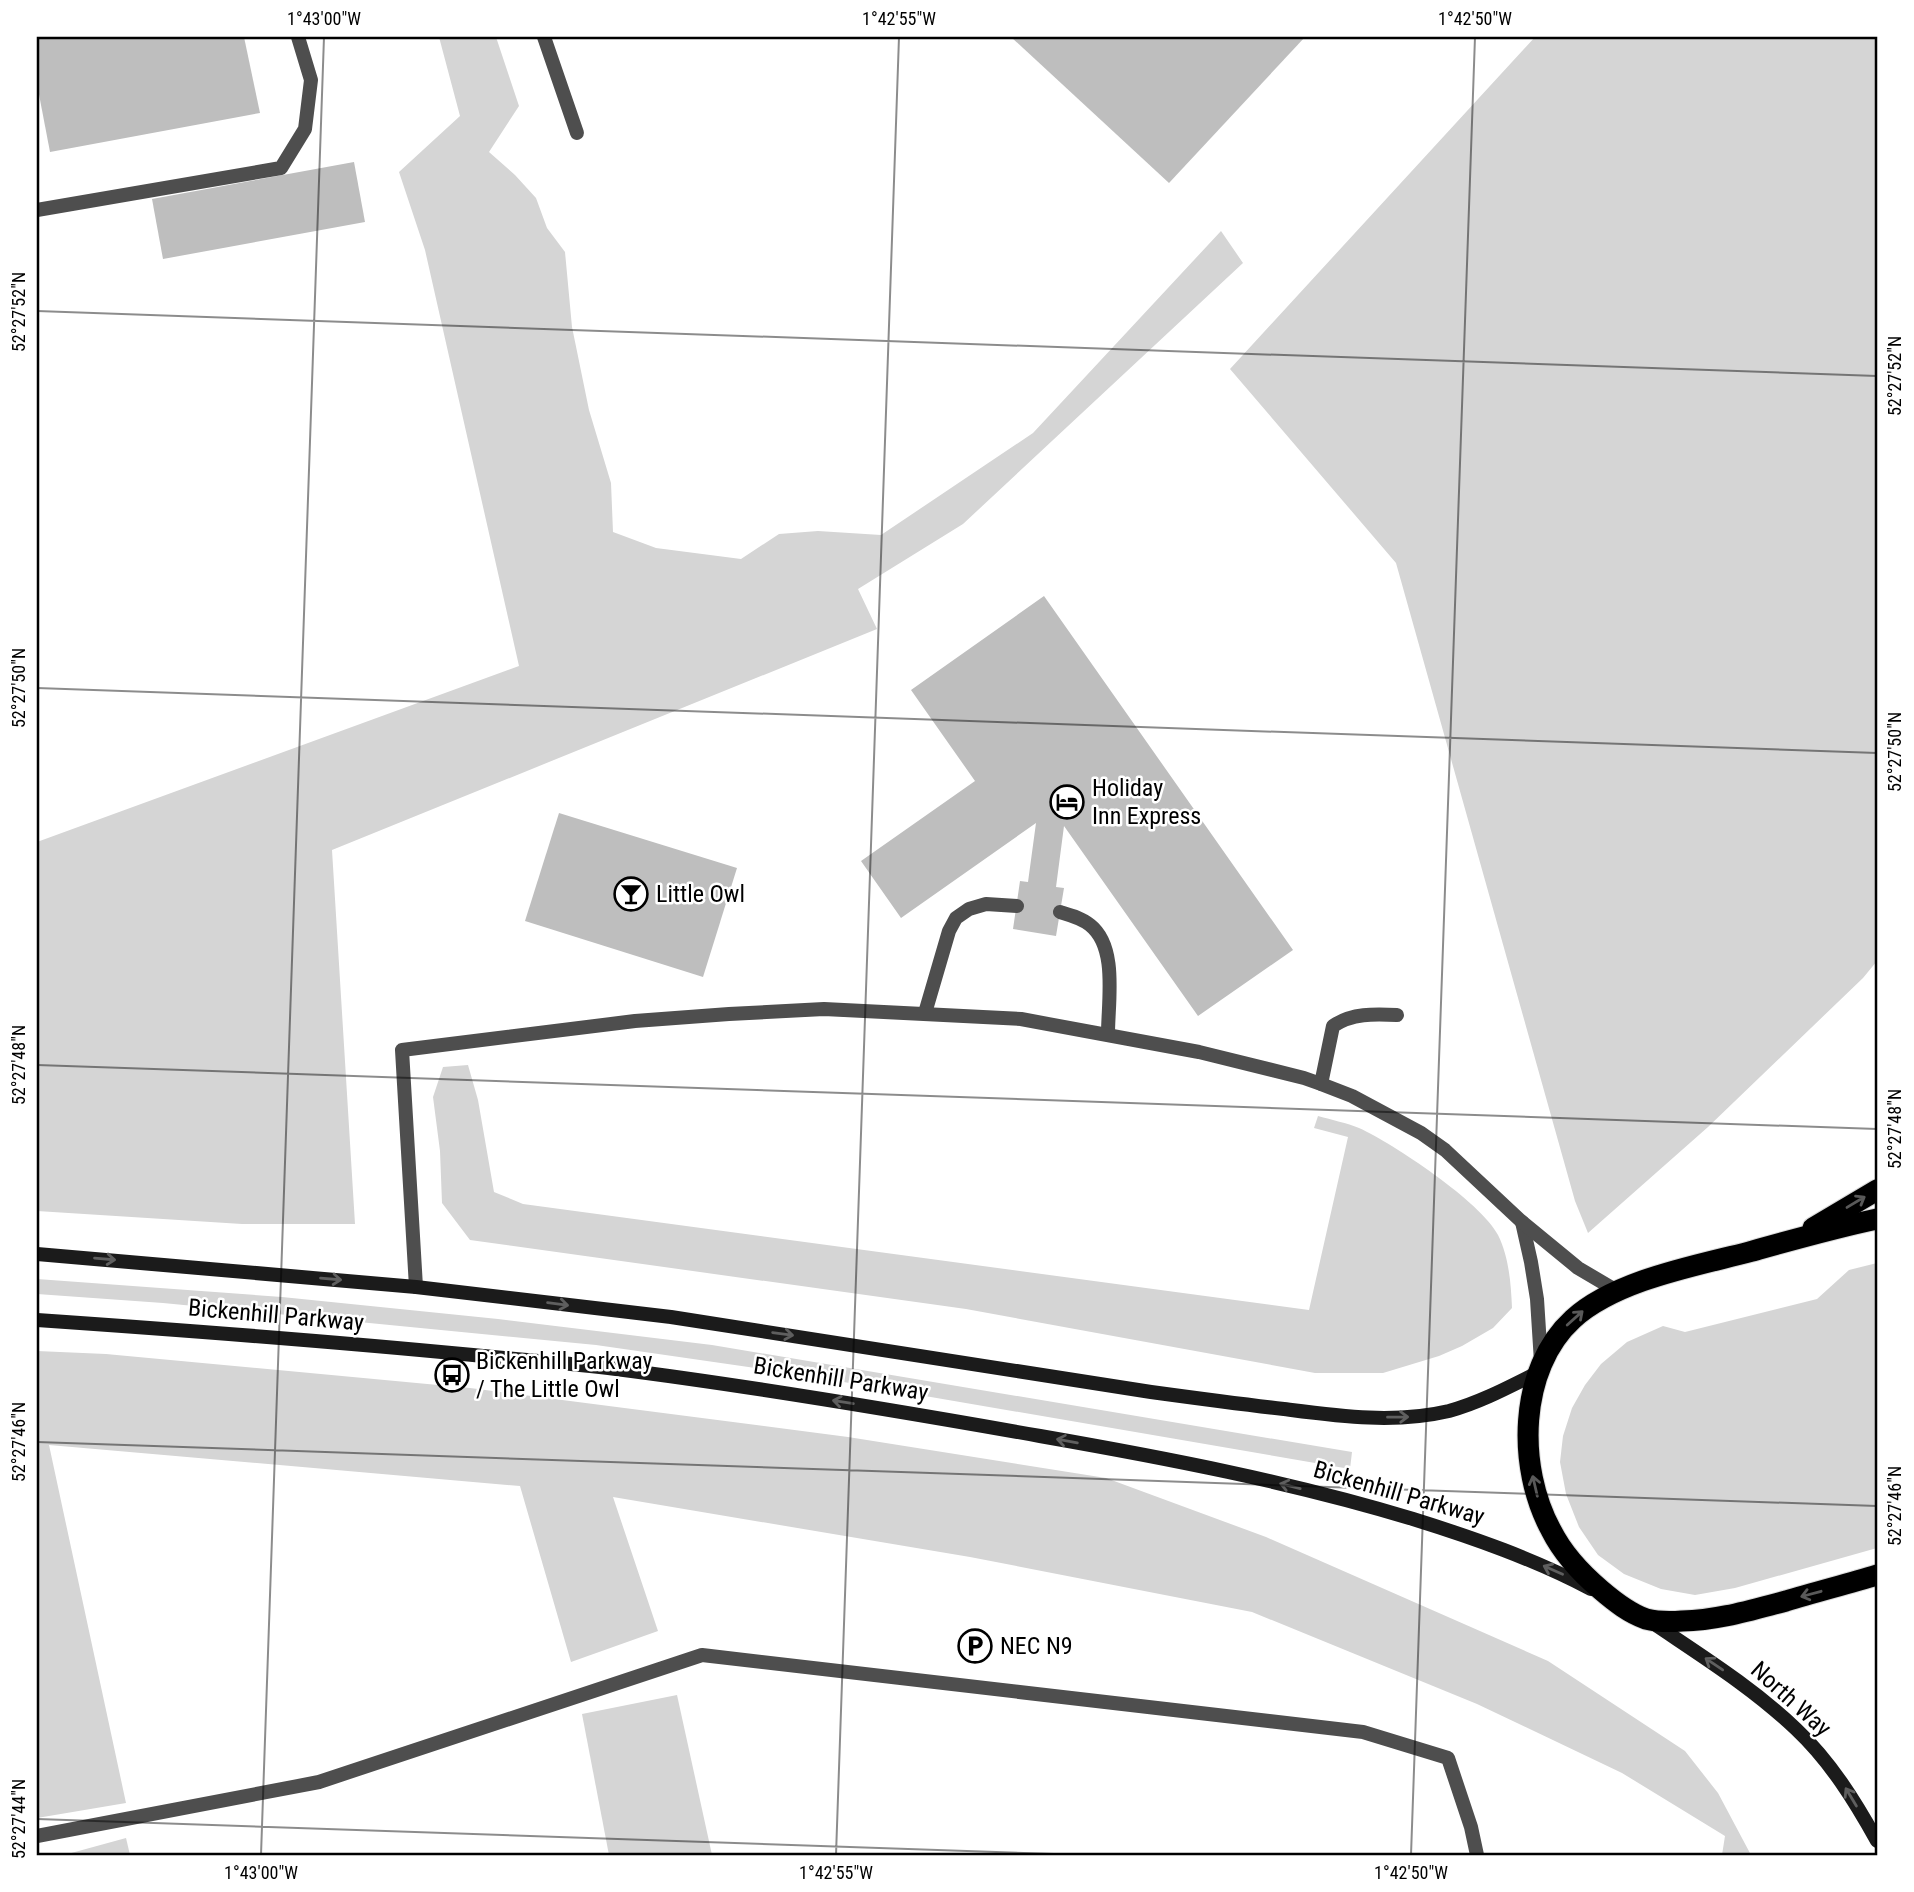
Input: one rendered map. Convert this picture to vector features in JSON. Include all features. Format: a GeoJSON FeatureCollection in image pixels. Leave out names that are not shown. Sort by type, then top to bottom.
{"type":"FeatureCollection","features":[{"type":"Feature","properties":{"kind":"highway"},"geometry":{"type":"LineString","coordinates":[[1794,1240],[1877,1190]]}},
{"type":"Feature","properties":{"kind":"highway"},"geometry":{"type":"LineString","coordinates":[[1877,1219],[1667,1273],[1617,1292],[1583,1311],[1571,1320],[1560,1334],[1539,1368],[1528,1421],[1528,1444],[1535,1491],[1550,1529],[1563,1551],[1584,1575],[1614,1601],[1646,1619],[1664,1622],[1707,1621],[1877,1575]]}},
{"type":"Feature","properties":{"kind":"main road","name":"Bickenhill Parkway"},"geometry":{"type":"LineString","coordinates":[[37,1254],[416,1287],[671,1317],[1151,1392],[1330,1415],[1378,1418],[1432,1415],[1480,1400],[1539,1368]]}},
{"type":"Feature","properties":{"kind":"main road","name":"Bickenhill Parkway"},"geometry":{"type":"LineString","coordinates":[[37,1320],[286,1338],[612,1369],[773,1391],[1116,1449],[1264,1479],[1369,1506],[1492,1545],[1569,1577],[1614,1601]]}},
{"type":"Feature","properties":{"kind":"main road","name":"North Way"},"geometry":{"type":"LineString","coordinates":[[1646,1619],[1726,1672],[1797,1730],[1847,1788],[1877,1841]]}},
{"type":"Feature","properties":{"kind":"lane"},"geometry":{"type":"LineString","coordinates":[[37,210],[281,168],[305,128],[311,80],[298,37]]}},
{"type":"Feature","properties":{"kind":"lane"},"geometry":{"type":"LineString","coordinates":[[544,37],[578,133]]}},
{"type":"Feature","properties":{"kind":"lane"},"geometry":{"type":"LineString","coordinates":[[925,1013],[949,931],[956,918],[969,909],[986,904],[1017,906]]}},
{"type":"Feature","properties":{"kind":"lane"},"geometry":{"type":"LineString","coordinates":[[1060,912],[1088,922],[1100,934],[1106,948],[1109,965],[1108,1034]]}},
{"type":"Feature","properties":{"kind":"lane"},"geometry":{"type":"LineString","coordinates":[[416,1287],[402,1050],[623,1022],[824,1009],[1021,1019],[1199,1052],[1321,1084],[1352,1096],[1421,1133],[1446,1150],[1522,1222],[1578,1268],[1617,1292]]}},
{"type":"Feature","properties":{"kind":"lane"},"geometry":{"type":"LineString","coordinates":[[1321,1084],[1332,1026],[1344,1018],[1373,1014],[1397,1015]]}},
{"type":"Feature","properties":{"kind":"lane"},"geometry":{"type":"LineString","coordinates":[[1522,1222],[1537,1299],[1539,1368]]}},
{"type":"Feature","properties":{"kind":"lane"},"geometry":{"type":"LineString","coordinates":[[37,1836],[319,1782],[702,1655],[1363,1732],[1448,1758],[1471,1827],[1477,1855]]}},
{"type":"Feature","properties":{"kind":"shaded area"},"geometry":{"type":"Polygon","coordinates":[[[439,37],[496,37],[519,106],[489,152],[536,198],[547,228],[565,252],[572,327],[589,410],[611,483],[613,532],[656,548],[741,559],[779,534],[818,531],[881,535],[1033,433],[1221,231],[1243,263],[963,524],[858,589],[877,629],[332,850],[355,1224],[242,1224],[37,1211],[37,842],[519,666],[425,250],[399,172],[460,116],[439,37]]]}},
{"type":"Feature","properties":{"kind":"shaded area"},"geometry":{"type":"Polygon","coordinates":[[[1535,37],[1877,37],[1877,961],[1863,978],[1708,1127],[1588,1233],[1575,1201],[1396,563],[1230,369],[1535,37]]]}},
{"type":"Feature","properties":{"kind":"shaded area"},"geometry":{"type":"Polygon","coordinates":[[[468,1065],[478,1100],[494,1192],[523,1204],[1309,1310],[1348,1137],[1314,1128],[1318,1116],[1354,1126],[1374,1136],[1414,1160],[1474,1207],[1489,1222],[1502,1243],[1509,1271],[1512,1308],[1493,1328],[1439,1356],[1383,1373],[1315,1373],[966,1309],[470,1240],[442,1203],[440,1151],[433,1097],[443,1067],[468,1065]]]}},
{"type":"Feature","properties":{"kind":"shaded area"},"geometry":{"type":"Polygon","coordinates":[[[1877,1263],[1877,1548],[1735,1588],[1695,1595],[1661,1589],[1624,1574],[1598,1555],[1579,1527],[1566,1494],[1560,1462],[1563,1436],[1572,1408],[1601,1364],[1627,1342],[1663,1326],[1685,1332],[1817,1299],[1849,1270],[1877,1263]]]}},
{"type":"Feature","properties":{"kind":"shaded area"},"geometry":{"type":"Polygon","coordinates":[[[37,1279],[282,1297],[712,1345],[1352,1452],[1350,1469],[803,1375],[596,1345],[163,1303],[37,1294],[37,1279]]]}},
{"type":"Feature","properties":{"kind":"shaded area"},"geometry":{"type":"Polygon","coordinates":[[[37,1351],[106,1354],[470,1388],[848,1437],[1106,1478],[1266,1537],[1548,1661],[1685,1751],[1718,1793],[1751,1855],[1722,1855],[1725,1836],[1622,1773],[1477,1704],[1252,1612],[970,1557],[613,1497],[658,1631],[571,1662],[520,1486],[49,1445],[126,1803],[37,1818],[37,1351]]]}},
{"type":"Feature","properties":{"kind":"shaded area"},"geometry":{"type":"Polygon","coordinates":[[[677,1695],[712,1855],[609,1855],[582,1714],[677,1695]]]}},
{"type":"Feature","properties":{"kind":"shaded area"},"geometry":{"type":"Polygon","coordinates":[[[126,1838],[130,1855],[64,1855],[126,1838]]]}},
{"type":"Feature","properties":{"kind":"building"},"geometry":{"type":"Polygon","coordinates":[[[37,37],[244,37],[260,113],[50,152],[37,84],[37,37]]]}},
{"type":"Feature","properties":{"kind":"building"},"geometry":{"type":"Polygon","coordinates":[[[1011,37],[1305,37],[1169,183],[1011,37]]]}},
{"type":"Feature","properties":{"kind":"building"},"geometry":{"type":"Polygon","coordinates":[[[354,162],[365,222],[163,259],[152,199],[354,162]]]}},
{"type":"Feature","properties":{"kind":"building","name":"Holiday Inn Express"},"geometry":{"type":"Polygon","coordinates":[[[1044,596],[1293,950],[1198,1016],[1064,826],[1056,887],[1064,888],[1056,936],[1013,929],[1020,881],[1028,882],[1036,823],[901,918],[861,861],[975,781],[911,690],[1044,596]]]}},
{"type":"Feature","properties":{"kind":"building","name":"Little Owl"},"geometry":{"type":"Polygon","coordinates":[[[559,813],[737,868],[703,977],[525,921],[559,813]]]}},
{"type":"Feature","properties":{"kind":"place","name":"Holiday Inn Express"},"geometry":{"type":"Point","coordinates":[1067,802]}},
{"type":"Feature","properties":{"kind":"place","name":"Little Owl"},"geometry":{"type":"Point","coordinates":[631,894]}},
{"type":"Feature","properties":{"kind":"place","name":"Bickenhill Parkway / The Little Owl"},"geometry":{"type":"Point","coordinates":[452,1375]}},
{"type":"Feature","properties":{"kind":"place","name":"NEC N9"},"geometry":{"type":"Point","coordinates":[975,1646]}}]}
